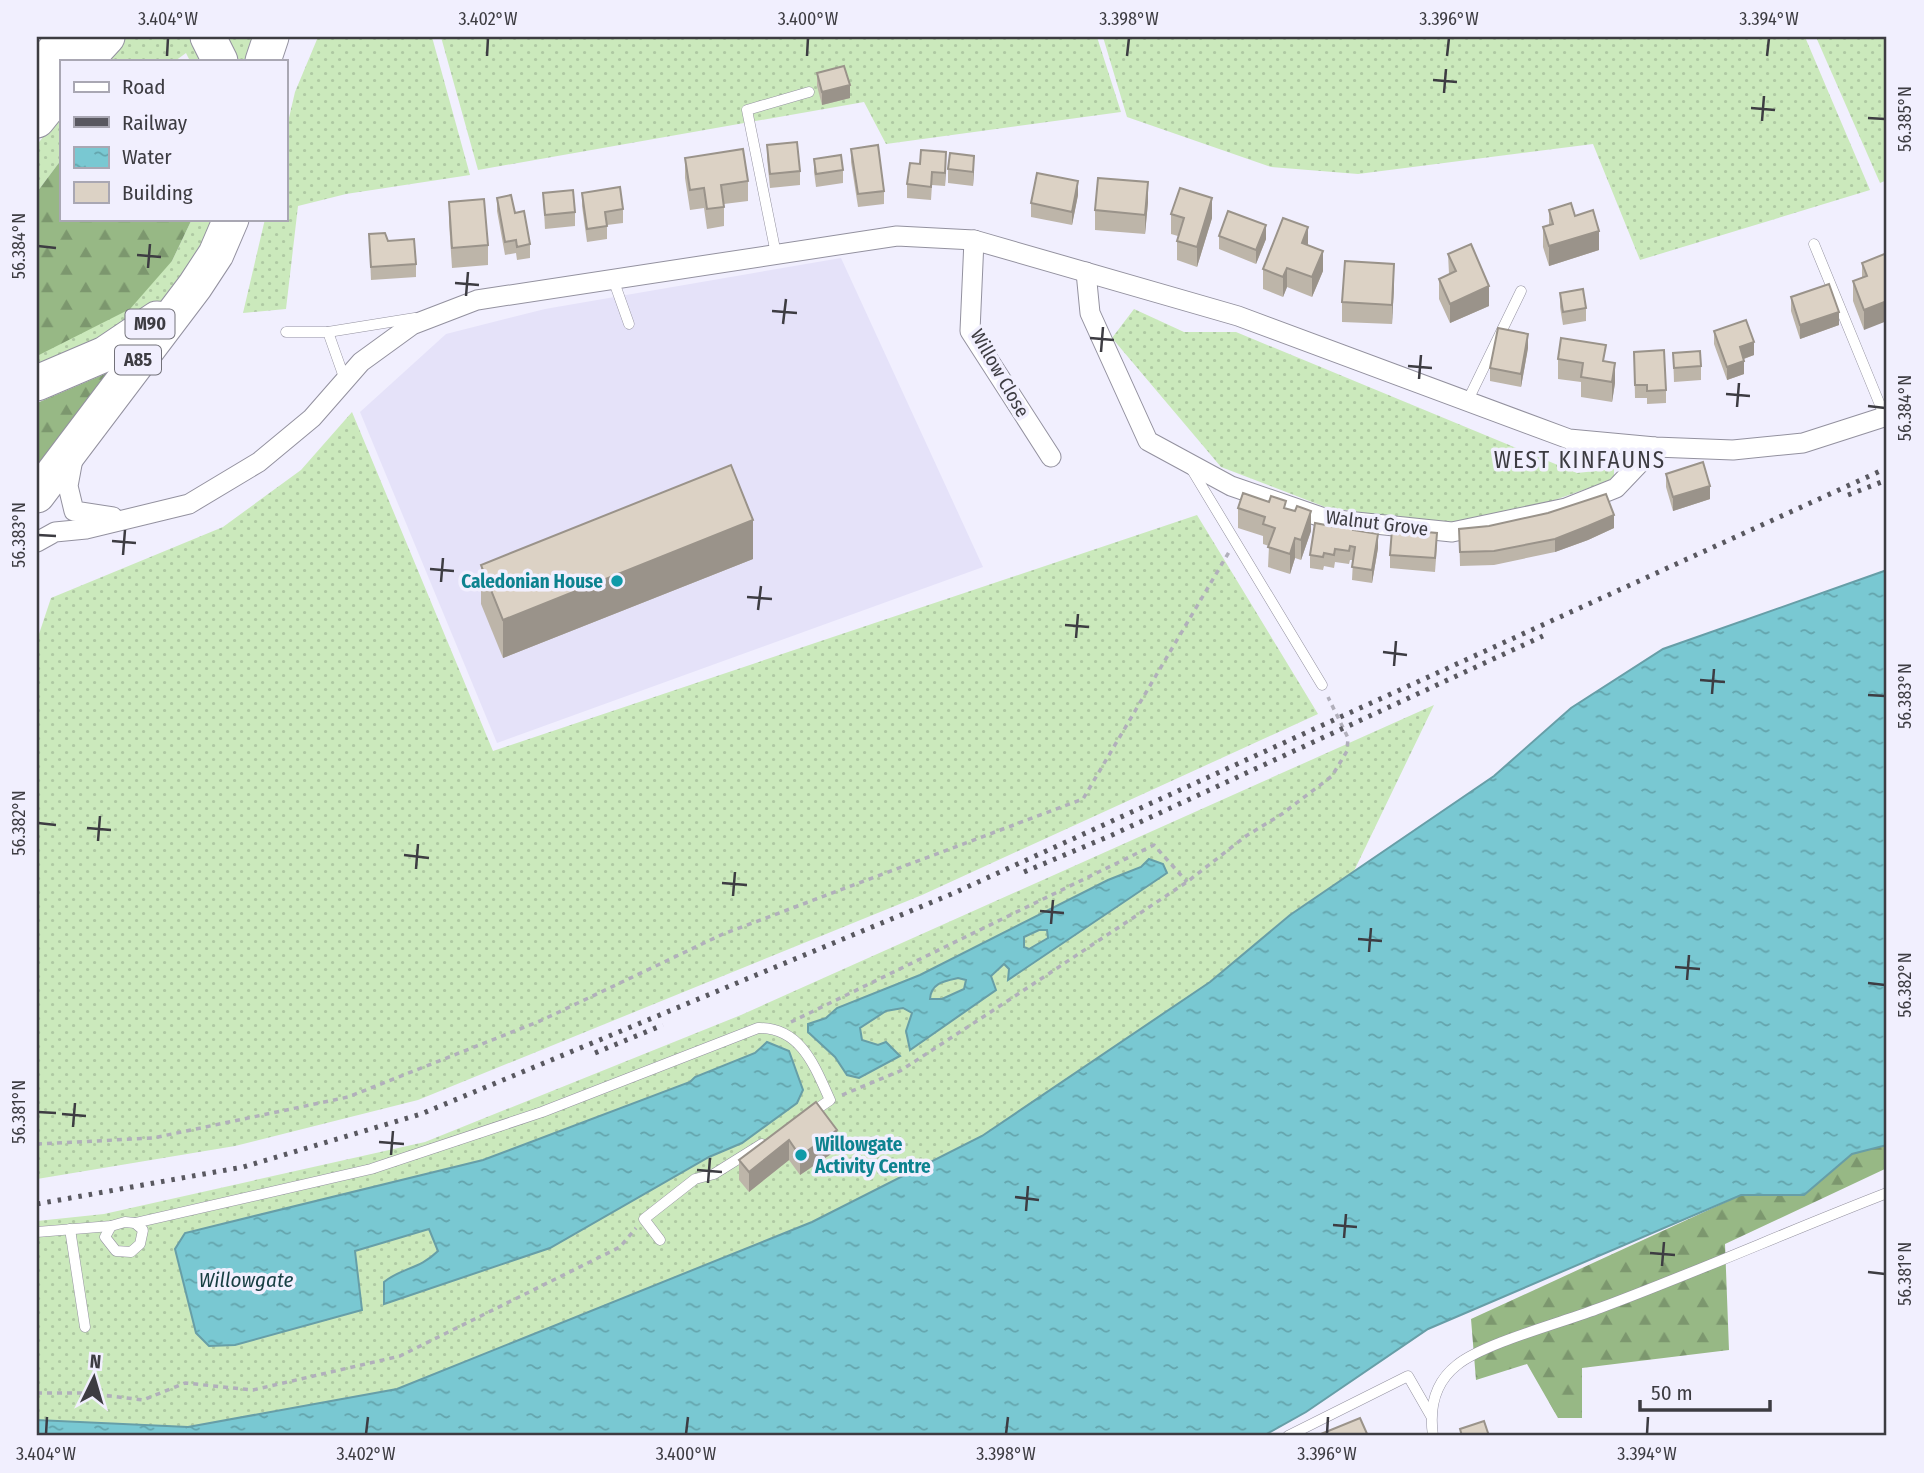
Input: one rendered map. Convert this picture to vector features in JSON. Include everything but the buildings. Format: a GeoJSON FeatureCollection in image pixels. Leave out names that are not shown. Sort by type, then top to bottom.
{"type":"FeatureCollection","features":[{"type":"Feature","properties":{"kind":"highway"},"geometry":{"type":"LineString","coordinates":[[37,72],[66,37]]}},
{"type":"Feature","properties":{"kind":"highway"},"geometry":{"type":"LineString","coordinates":[[86,60],[107,37]]}},
{"type":"Feature","properties":{"kind":"highway"},"geometry":{"type":"LineString","coordinates":[[208,37],[220,60]]}},
{"type":"Feature","properties":{"kind":"highway"},"geometry":{"type":"LineString","coordinates":[[263,60],[271,37]]}},
{"type":"Feature","properties":{"kind":"highway"},"geometry":{"type":"LineString","coordinates":[[37,120],[60,91]]}},
{"type":"Feature","properties":{"kind":"highway","name":"M90"},"geometry":{"type":"LineString","coordinates":[[37,383],[105,354],[158,318],[189,283],[218,220]]}},
{"type":"Feature","properties":{"kind":"highway","name":"A85"},"geometry":{"type":"LineString","coordinates":[[37,495],[195,286],[216,254],[231,220]]}},
{"type":"Feature","properties":{"kind":"street"},"geometry":{"type":"LineString","coordinates":[[37,542],[55,532],[86,529],[189,504],[259,462],[312,418],[361,362],[412,324],[477,300],[897,236],[974,240],[1238,316],[1569,439],[1655,447],[1733,450],[1804,443],[1886,416]]}},
{"type":"Feature","properties":{"kind":"street","name":"Willow Close"},"geometry":{"type":"LineString","coordinates":[[974,240],[971,331],[1051,457]]}},
{"type":"Feature","properties":{"kind":"street","name":"Walnut Grove"},"geometry":{"type":"LineString","coordinates":[[1086,272],[1090,313],[1148,441],[1231,486],[1327,519],[1452,533],[1566,508],[1616,488],[1655,447]]}},
{"type":"Feature","properties":{"kind":"street"},"geometry":{"type":"LineString","coordinates":[[93,420],[72,463],[68,486],[74,511],[109,517],[142,514]]}},
{"type":"Feature","properties":{"kind":"lane"},"geometry":{"type":"LineString","coordinates":[[776,254],[747,110],[808,92]]}},
{"type":"Feature","properties":{"kind":"lane"},"geometry":{"type":"LineString","coordinates":[[1814,244],[1886,416]]}},
{"type":"Feature","properties":{"kind":"lane"},"geometry":{"type":"LineString","coordinates":[[612,279],[629,324]]}},
{"type":"Feature","properties":{"kind":"lane"},"geometry":{"type":"LineString","coordinates":[[1467,402],[1521,291]]}},
{"type":"Feature","properties":{"kind":"lane"},"geometry":{"type":"LineString","coordinates":[[286,332],[328,332],[440,314]]}},
{"type":"Feature","properties":{"kind":"lane"},"geometry":{"type":"LineString","coordinates":[[328,332],[345,380]]}},
{"type":"Feature","properties":{"kind":"lane"},"geometry":{"type":"LineString","coordinates":[[1188,463],[1322,685]]}},
{"type":"Feature","properties":{"kind":"lane"},"geometry":{"type":"LineString","coordinates":[[37,1232],[135,1223],[371,1169],[542,1112],[758,1028],[784,1032],[809,1054],[830,1100],[795,1123]]}},
{"type":"Feature","properties":{"kind":"lane"},"geometry":{"type":"LineString","coordinates":[[660,1240],[644,1219],[695,1180],[713,1174],[772,1138]]}},
{"type":"Feature","properties":{"kind":"lane"},"geometry":{"type":"LineString","coordinates":[[1433,1436],[1432,1402],[1440,1383],[1457,1364],[1483,1351],[1602,1307],[1887,1193]]}},
{"type":"Feature","properties":{"kind":"lane"},"geometry":{"type":"LineString","coordinates":[[111,1226],[105,1237],[116,1251],[131,1252],[140,1244],[143,1230],[135,1223]]}},
{"type":"Feature","properties":{"kind":"lane"},"geometry":{"type":"LineString","coordinates":[[70,1229],[85,1327]]}},
{"type":"Feature","properties":{"kind":"lane"},"geometry":{"type":"LineString","coordinates":[[1289,1436],[1408,1376],[1431,1416]]}},
{"type":"Feature","properties":{"kind":"path"},"geometry":{"type":"LineString","coordinates":[[37,1144],[153,1138],[348,1097],[540,1021],[723,934],[1083,799],[1235,541]]}},
{"type":"Feature","properties":{"kind":"path"},"geometry":{"type":"LineString","coordinates":[[830,1100],[858,1086],[900,1071],[1187,882],[1246,835],[1282,814],[1332,776],[1347,751],[1348,738],[1322,685]]}},
{"type":"Feature","properties":{"kind":"path"},"geometry":{"type":"LineString","coordinates":[[776,1029],[1154,845],[1187,882]]}},
{"type":"Feature","properties":{"kind":"path"},"geometry":{"type":"LineString","coordinates":[[37,1393],[86,1392],[144,1400],[185,1383],[253,1390],[400,1356],[620,1247],[644,1219]]}},
{"type":"Feature","properties":{"kind":"shaded area"},"geometry":{"type":"Polygon","coordinates":[[[841,258],[983,567],[497,743],[360,412],[446,334],[545,309],[841,258]]]}},
{"type":"Feature","properties":{"kind":"green space"},"geometry":{"type":"Polygon","coordinates":[[[124,37],[193,37],[205,60],[190,60],[186,53],[176,60],[104,60],[124,37]]]}},
{"type":"Feature","properties":{"kind":"green space"},"geometry":{"type":"Polygon","coordinates":[[[224,37],[267,37],[259,60],[234,60],[224,37]]]}},
{"type":"Feature","properties":{"kind":"green space"},"geometry":{"type":"Polygon","coordinates":[[[318,37],[432,37],[470,175],[346,194],[298,206],[286,309],[243,313],[265,220],[287,220],[287,126],[295,92],[318,37]]]}},
{"type":"Feature","properties":{"kind":"green space"},"geometry":{"type":"Polygon","coordinates":[[[441,37],[1097,37],[1121,112],[886,144],[864,102],[478,170],[441,37]]]}},
{"type":"Feature","properties":{"kind":"green space"},"geometry":{"type":"Polygon","coordinates":[[[1103,37],[1805,37],[1870,190],[1640,260],[1593,144],[1358,174],[1271,167],[1127,117],[1103,37]]]}},
{"type":"Feature","properties":{"kind":"green space"},"geometry":{"type":"Polygon","coordinates":[[[1816,37],[1887,37],[1887,180],[1880,183],[1816,37]]]}},
{"type":"Feature","properties":{"kind":"green space"},"geometry":{"type":"Polygon","coordinates":[[[60,113],[60,161],[37,192],[37,145],[60,113]]]}},
{"type":"Feature","properties":{"kind":"green space"},"geometry":{"type":"Polygon","coordinates":[[[60,161],[60,220],[192,220],[172,261],[130,309],[37,356],[37,192],[60,161]]]}},
{"type":"Feature","properties":{"kind":"green space"},"geometry":{"type":"Polygon","coordinates":[[[192,220],[212,220],[207,239],[156,314],[37,380],[37,356],[172,261],[192,220]]]}},
{"type":"Feature","properties":{"kind":"green space"},"geometry":{"type":"Polygon","coordinates":[[[1134,309],[1184,332],[1236,332],[1577,473],[1614,469],[1614,479],[1507,517],[1439,524],[1325,507],[1221,467],[1112,338],[1134,309]]]}},
{"type":"Feature","properties":{"kind":"green space"},"geometry":{"type":"Polygon","coordinates":[[[107,373],[113,378],[37,484],[37,403],[107,373]]]}},
{"type":"Feature","properties":{"kind":"green space"},"geometry":{"type":"Polygon","coordinates":[[[352,412],[493,751],[1197,515],[1318,714],[922,895],[418,1100],[235,1146],[37,1179],[37,640],[51,598],[223,527],[301,470],[352,412]]]}},
{"type":"Feature","properties":{"kind":"green space"},"geometry":{"type":"Polygon","coordinates":[[[1434,705],[1354,871],[1289,915],[1210,982],[982,1137],[812,1222],[397,1389],[188,1427],[37,1420],[37,1221],[104,1214],[425,1142],[741,1015],[1434,705]]]}},
{"type":"Feature","properties":{"kind":"green space"},"geometry":{"type":"Polygon","coordinates":[[[1887,1104],[1887,1168],[1725,1244],[1729,1350],[1582,1368],[1582,1418],[1558,1418],[1527,1364],[1476,1380],[1471,1319],[1741,1195],[1887,1104]]]}},
{"type":"Feature","properties":{"kind":"water"},"geometry":{"type":"Polygon","coordinates":[[[1887,570],[1887,1145],[1852,1154],[1804,1195],[1741,1195],[1428,1329],[1306,1412],[1263,1436],[37,1436],[37,1420],[188,1427],[397,1389],[812,1222],[982,1136],[1210,982],[1290,915],[1494,776],[1571,708],[1663,649],[1887,570]]]}},
{"type":"Feature","properties":{"kind":"water"},"geometry":{"type":"Polygon","coordinates":[[[1149,859],[1163,864],[1167,873],[1008,980],[1009,969],[1004,964],[991,976],[996,990],[910,1050],[906,1031],[912,1013],[903,1008],[886,1011],[860,1028],[862,1040],[878,1045],[886,1042],[900,1056],[859,1078],[847,1075],[835,1057],[808,1032],[808,1024],[826,1018],[837,1008],[920,975],[1108,880],[1141,867],[1149,859]],[[1039,930],[1024,937],[1024,947],[1029,949],[1048,938],[1047,930],[1039,930]],[[958,978],[936,986],[930,999],[942,999],[964,989],[966,980],[958,978]]]}},
{"type":"Feature","properties":{"kind":"water","name":"Willowgate"},"geometry":{"type":"Polygon","coordinates":[[[767,1042],[789,1051],[803,1090],[797,1103],[742,1143],[709,1157],[550,1248],[384,1304],[384,1282],[438,1251],[429,1229],[355,1251],[362,1310],[235,1345],[209,1346],[196,1333],[175,1249],[185,1233],[483,1160],[690,1082],[695,1077],[755,1053],[767,1042]]]}},
{"type":"Feature","properties":{"kind":"railway"},"geometry":{"type":"LineString","coordinates":[[37,1204],[243,1167],[421,1114],[954,893],[1887,468]]}},
{"type":"Feature","properties":{"kind":"railway"},"geometry":{"type":"LineString","coordinates":[[1848,495],[1887,480]]}},
{"type":"Feature","properties":{"kind":"railway"},"geometry":{"type":"LineString","coordinates":[[1024,872],[1112,835],[1543,636]]}},
{"type":"Feature","properties":{"kind":"railway"},"geometry":{"type":"LineString","coordinates":[[595,1053],[663,1025]]}},
{"type":"Feature","properties":{"kind":"place","name":"Caledonian House"},"geometry":{"type":"Point","coordinates":[617,581]}},
{"type":"Feature","properties":{"kind":"place","name":"Willowgate Activity Centre"},"geometry":{"type":"Point","coordinates":[801,1155]}},
{"type":"Feature","properties":{"kind":"district","name":"WEST KINFAUNS"},"geometry":{"type":"Point","coordinates":[1580,460]}}]}
